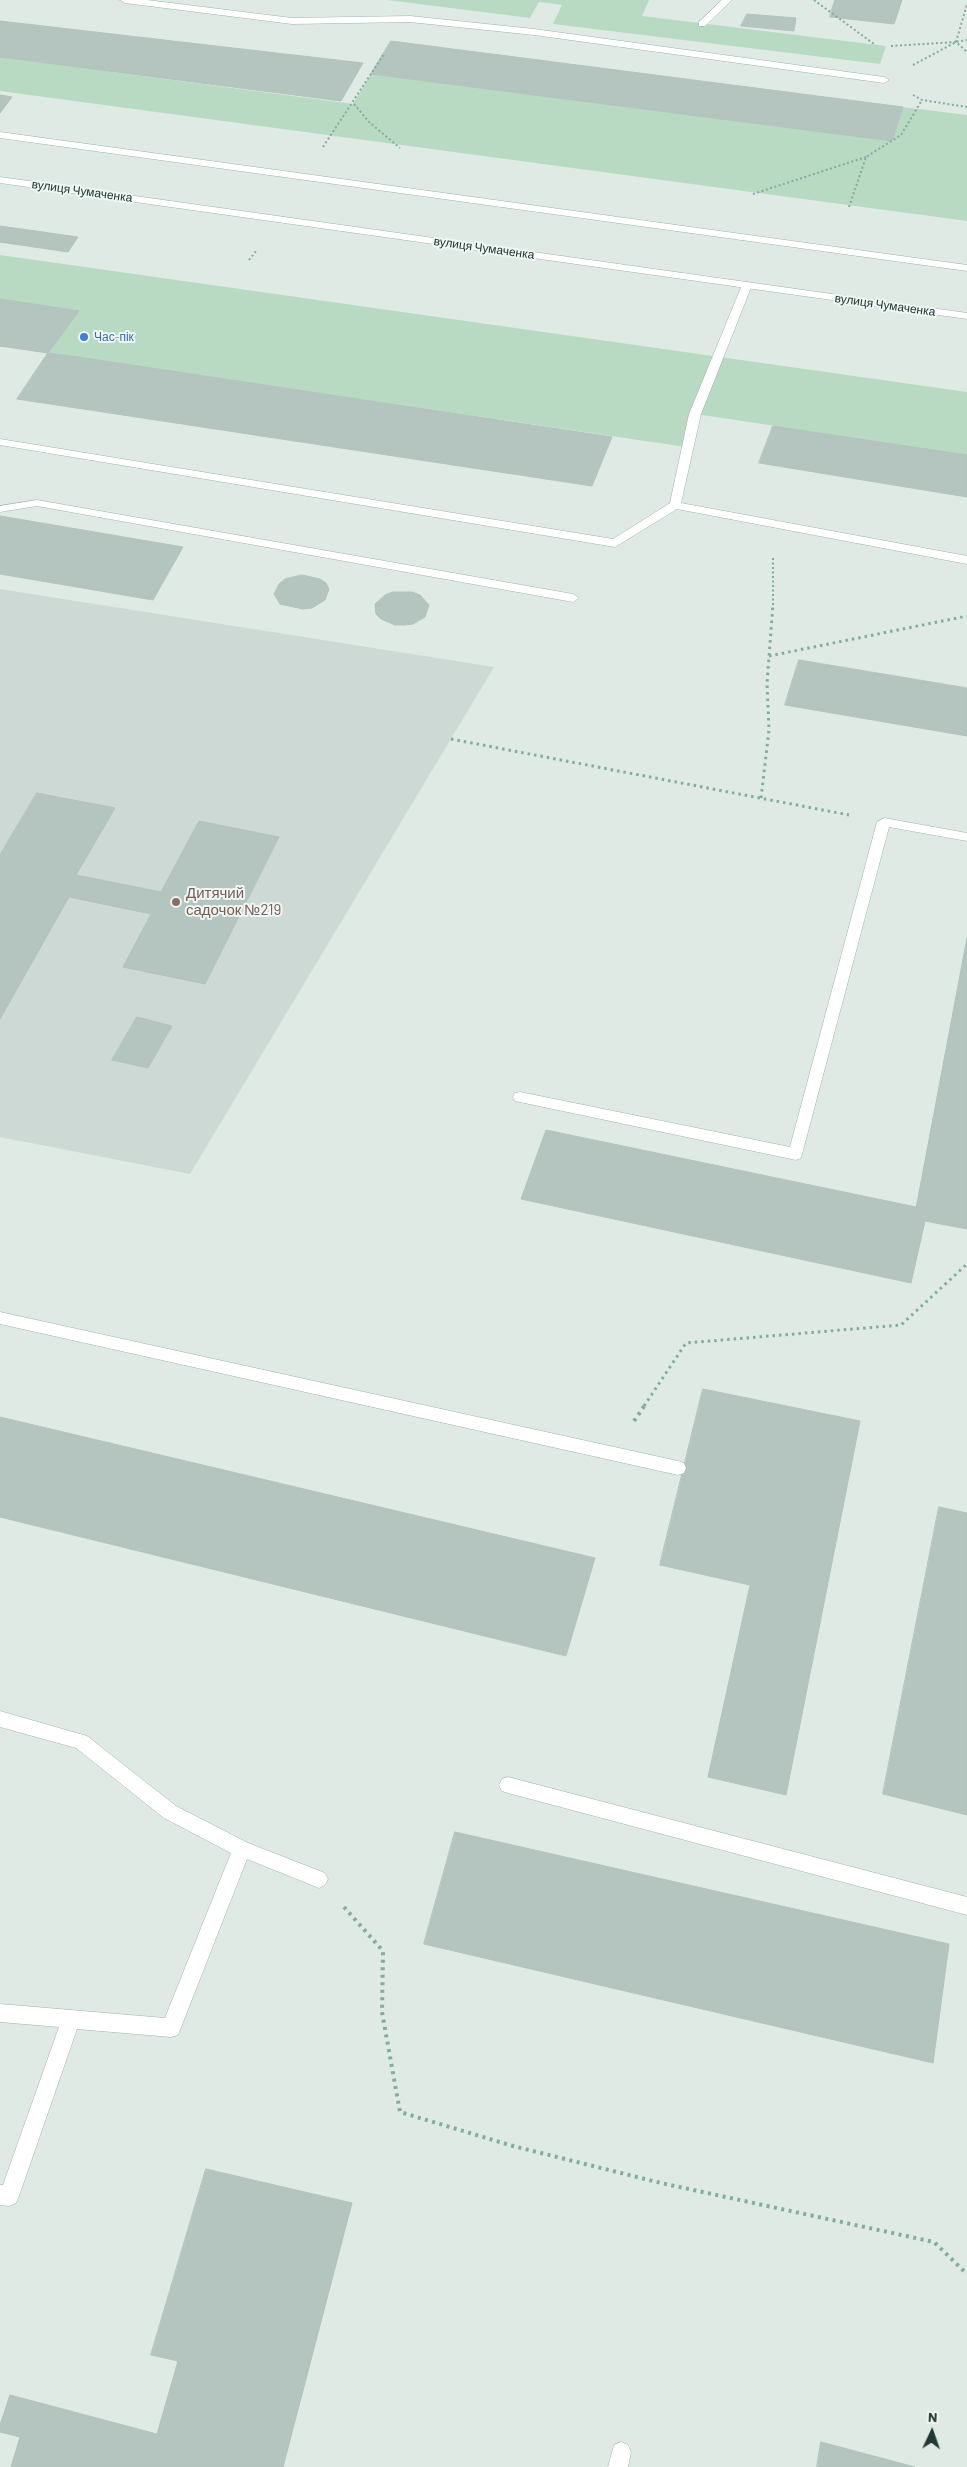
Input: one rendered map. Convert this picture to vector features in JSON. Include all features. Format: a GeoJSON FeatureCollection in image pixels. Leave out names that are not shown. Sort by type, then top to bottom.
{"type":"FeatureCollection","features":[{"type":"Feature","properties":{"kind":"street"},"geometry":{"type":"LineString","coordinates":[[125,0],[292,21],[410,19],[534,32],[884,80]]}},
{"type":"Feature","properties":{"kind":"street"},"geometry":{"type":"LineString","coordinates":[[702,24],[727,0]]}},
{"type":"Feature","properties":{"kind":"street"},"geometry":{"type":"LineString","coordinates":[[0,135],[967,268]]}},
{"type":"Feature","properties":{"kind":"street","name":"вулиця Чумаченка"},"geometry":{"type":"LineString","coordinates":[[0,180],[967,316]]}},
{"type":"Feature","properties":{"kind":"street"},"geometry":{"type":"LineString","coordinates":[[675,505],[686,447],[695,414],[747,285]]}},
{"type":"Feature","properties":{"kind":"street"},"geometry":{"type":"LineString","coordinates":[[0,442],[615,543],[675,505],[967,560]]}},
{"type":"Feature","properties":{"kind":"street"},"geometry":{"type":"LineString","coordinates":[[0,509],[37,503],[573,598]]}},
{"type":"Feature","properties":{"kind":"street"},"geometry":{"type":"LineString","coordinates":[[520,1098],[796,1154],[884,822],[967,837]]}},
{"type":"Feature","properties":{"kind":"street"},"geometry":{"type":"LineString","coordinates":[[0,1318],[678,1468]]}},
{"type":"Feature","properties":{"kind":"street"},"geometry":{"type":"LineString","coordinates":[[0,1719],[81,1742],[170,1812],[242,1849],[319,1879]]}},
{"type":"Feature","properties":{"kind":"street"},"geometry":{"type":"LineString","coordinates":[[508,1785],[967,1906]]}},
{"type":"Feature","properties":{"kind":"street"},"geometry":{"type":"LineString","coordinates":[[0,2014],[171,2028],[242,1849]]}},
{"type":"Feature","properties":{"kind":"street"},"geometry":{"type":"LineString","coordinates":[[0,2195],[9,2196],[71,2019]]}},
{"type":"Feature","properties":{"kind":"path"},"geometry":{"type":"LineString","coordinates":[[814,0],[874,44]]}},
{"type":"Feature","properties":{"kind":"path"},"geometry":{"type":"LineString","coordinates":[[956,42],[967,4]]}},
{"type":"Feature","properties":{"kind":"path"},"geometry":{"type":"LineString","coordinates":[[328,138],[353,104],[391,41],[410,19]]}},
{"type":"Feature","properties":{"kind":"path"},"geometry":{"type":"LineString","coordinates":[[884,80],[956,42],[967,40]]}},
{"type":"Feature","properties":{"kind":"path"},"geometry":{"type":"LineString","coordinates":[[956,42],[967,52]]}},
{"type":"Feature","properties":{"kind":"path"},"geometry":{"type":"LineString","coordinates":[[884,80],[922,100],[967,107]]}},
{"type":"Feature","properties":{"kind":"path"},"geometry":{"type":"LineString","coordinates":[[753,194],[866,157],[901,135],[922,100]]}},
{"type":"Feature","properties":{"kind":"path"},"geometry":{"type":"LineString","coordinates":[[353,104],[370,124],[387,135],[400,148]]}},
{"type":"Feature","properties":{"kind":"path"},"geometry":{"type":"LineString","coordinates":[[849,207],[866,157]]}},
{"type":"Feature","properties":{"kind":"path"},"geometry":{"type":"LineString","coordinates":[[761,798],[769,730],[769,656],[774,587],[772,523]]}},
{"type":"Feature","properties":{"kind":"path"},"geometry":{"type":"LineString","coordinates":[[769,656],[967,616]]}},
{"type":"Feature","properties":{"kind":"path"},"geometry":{"type":"LineString","coordinates":[[451,738],[884,822]]}},
{"type":"Feature","properties":{"kind":"path"},"geometry":{"type":"LineString","coordinates":[[613,1453],[686,1343],[901,1325],[967,1264]]}},
{"type":"Feature","properties":{"kind":"path"},"geometry":{"type":"LineString","coordinates":[[319,1879],[383,1950],[382,2012],[400,2112],[514,2146],[660,2183],[934,2242],[967,2274]]}},
{"type":"Feature","properties":{"kind":"shaded area","name":"Дитячий садочок №219"},"geometry":{"type":"Polygon","coordinates":[[[0,589],[494,667],[190,1174],[0,1137],[0,589]]]}},
{"type":"Feature","properties":{"kind":"green space"},"geometry":{"type":"Polygon","coordinates":[[[387,0],[649,0],[642,16],[886,46],[880,64],[553,24],[562,5],[539,2],[530,18],[387,0]]]}},
{"type":"Feature","properties":{"kind":"green space"},"geometry":{"type":"Polygon","coordinates":[[[0,57],[353,104],[371,74],[892,141],[903,107],[967,115],[967,221],[0,91],[0,57]]]}},
{"type":"Feature","properties":{"kind":"green space"},"geometry":{"type":"Polygon","coordinates":[[[0,255],[967,392],[967,455],[696,414],[686,447],[48,353],[78,311],[0,299],[0,255]]]}},
{"type":"Feature","properties":{"kind":"building"},"geometry":{"type":"Polygon","coordinates":[[[835,0],[902,0],[894,24],[830,17],[835,0]]]}},
{"type":"Feature","properties":{"kind":"building"},"geometry":{"type":"Polygon","coordinates":[[[747,14],[796,18],[794,31],[741,26],[747,14]]]}},
{"type":"Feature","properties":{"kind":"building"},"geometry":{"type":"Polygon","coordinates":[[[0,21],[363,63],[341,101],[0,57],[0,21]]]}},
{"type":"Feature","properties":{"kind":"building"},"geometry":{"type":"Polygon","coordinates":[[[391,41],[903,107],[892,141],[371,74],[391,41]]]}},
{"type":"Feature","properties":{"kind":"building"},"geometry":{"type":"Polygon","coordinates":[[[0,95],[12,97],[0,113],[0,95]]]}},
{"type":"Feature","properties":{"kind":"building"},"geometry":{"type":"Polygon","coordinates":[[[0,226],[78,237],[68,252],[0,242],[0,226]]]}},
{"type":"Feature","properties":{"kind":"building"},"geometry":{"type":"Polygon","coordinates":[[[0,299],[79,311],[48,353],[0,346],[0,299]]]}},
{"type":"Feature","properties":{"kind":"building"},"geometry":{"type":"Polygon","coordinates":[[[48,353],[612,437],[592,486],[17,399],[48,353]]]}},
{"type":"Feature","properties":{"kind":"building"},"geometry":{"type":"Polygon","coordinates":[[[773,426],[967,455],[967,497],[759,463],[773,426]]]}},
{"type":"Feature","properties":{"kind":"building"},"geometry":{"type":"Polygon","coordinates":[[[0,516],[183,547],[153,600],[0,574],[0,516]]]}},
{"type":"Feature","properties":{"kind":"building"},"geometry":{"type":"Polygon","coordinates":[[[302,575],[320,579],[326,583],[329,589],[325,600],[312,608],[303,609],[280,604],[274,594],[279,584],[285,579],[302,575]]]}},
{"type":"Feature","properties":{"kind":"building"},"geometry":{"type":"Polygon","coordinates":[[[393,592],[412,592],[420,595],[429,605],[425,617],[413,624],[404,625],[395,625],[381,619],[376,614],[375,604],[385,595],[393,592]]]}},
{"type":"Feature","properties":{"kind":"building"},"geometry":{"type":"Polygon","coordinates":[[[799,660],[967,688],[967,736],[785,705],[799,660]]]}},
{"type":"Feature","properties":{"kind":"building","name":"Дитячий садочок №219"},"geometry":{"type":"Polygon","coordinates":[[[37,793],[115,808],[76,875],[161,892],[199,821],[279,837],[205,984],[123,967],[151,914],[69,897],[0,1019],[0,855],[37,793]]]}},
{"type":"Feature","properties":{"kind":"building"},"geometry":{"type":"Polygon","coordinates":[[[967,938],[967,1229],[925,1221],[911,1283],[521,1199],[546,1130],[916,1207],[967,938]]]}},
{"type":"Feature","properties":{"kind":"building"},"geometry":{"type":"Polygon","coordinates":[[[137,1017],[172,1026],[148,1068],[112,1060],[137,1017]]]}},
{"type":"Feature","properties":{"kind":"building"},"geometry":{"type":"Polygon","coordinates":[[[703,1389],[860,1421],[786,1795],[708,1777],[750,1585],[660,1565],[703,1389]]]}},
{"type":"Feature","properties":{"kind":"building"},"geometry":{"type":"Polygon","coordinates":[[[0,1417],[595,1558],[566,1656],[0,1517],[0,1417]]]}},
{"type":"Feature","properties":{"kind":"building"},"geometry":{"type":"Polygon","coordinates":[[[939,1507],[967,1513],[967,1815],[883,1794],[939,1507]]]}},
{"type":"Feature","properties":{"kind":"building"},"geometry":{"type":"Polygon","coordinates":[[[455,1832],[949,1944],[933,2063],[424,1944],[455,1832]]]}},
{"type":"Feature","properties":{"kind":"building"},"geometry":{"type":"Polygon","coordinates":[[[206,2169],[352,2203],[283,2467],[11,2467],[20,2437],[0,2432],[0,2425],[10,2395],[157,2434],[178,2361],[151,2355],[206,2169]]]}},
{"type":"Feature","properties":{"kind":"building"},"geometry":{"type":"Polygon","coordinates":[[[821,2442],[915,2467],[817,2467],[821,2442]]]}},
{"type":"Feature","properties":{"kind":"place","name":"Час-пік"},"geometry":{"type":"Point","coordinates":[84,337]}},
{"type":"Feature","properties":{"kind":"place","name":"Дитячий садочок №219"},"geometry":{"type":"Point","coordinates":[176,902]}}]}
